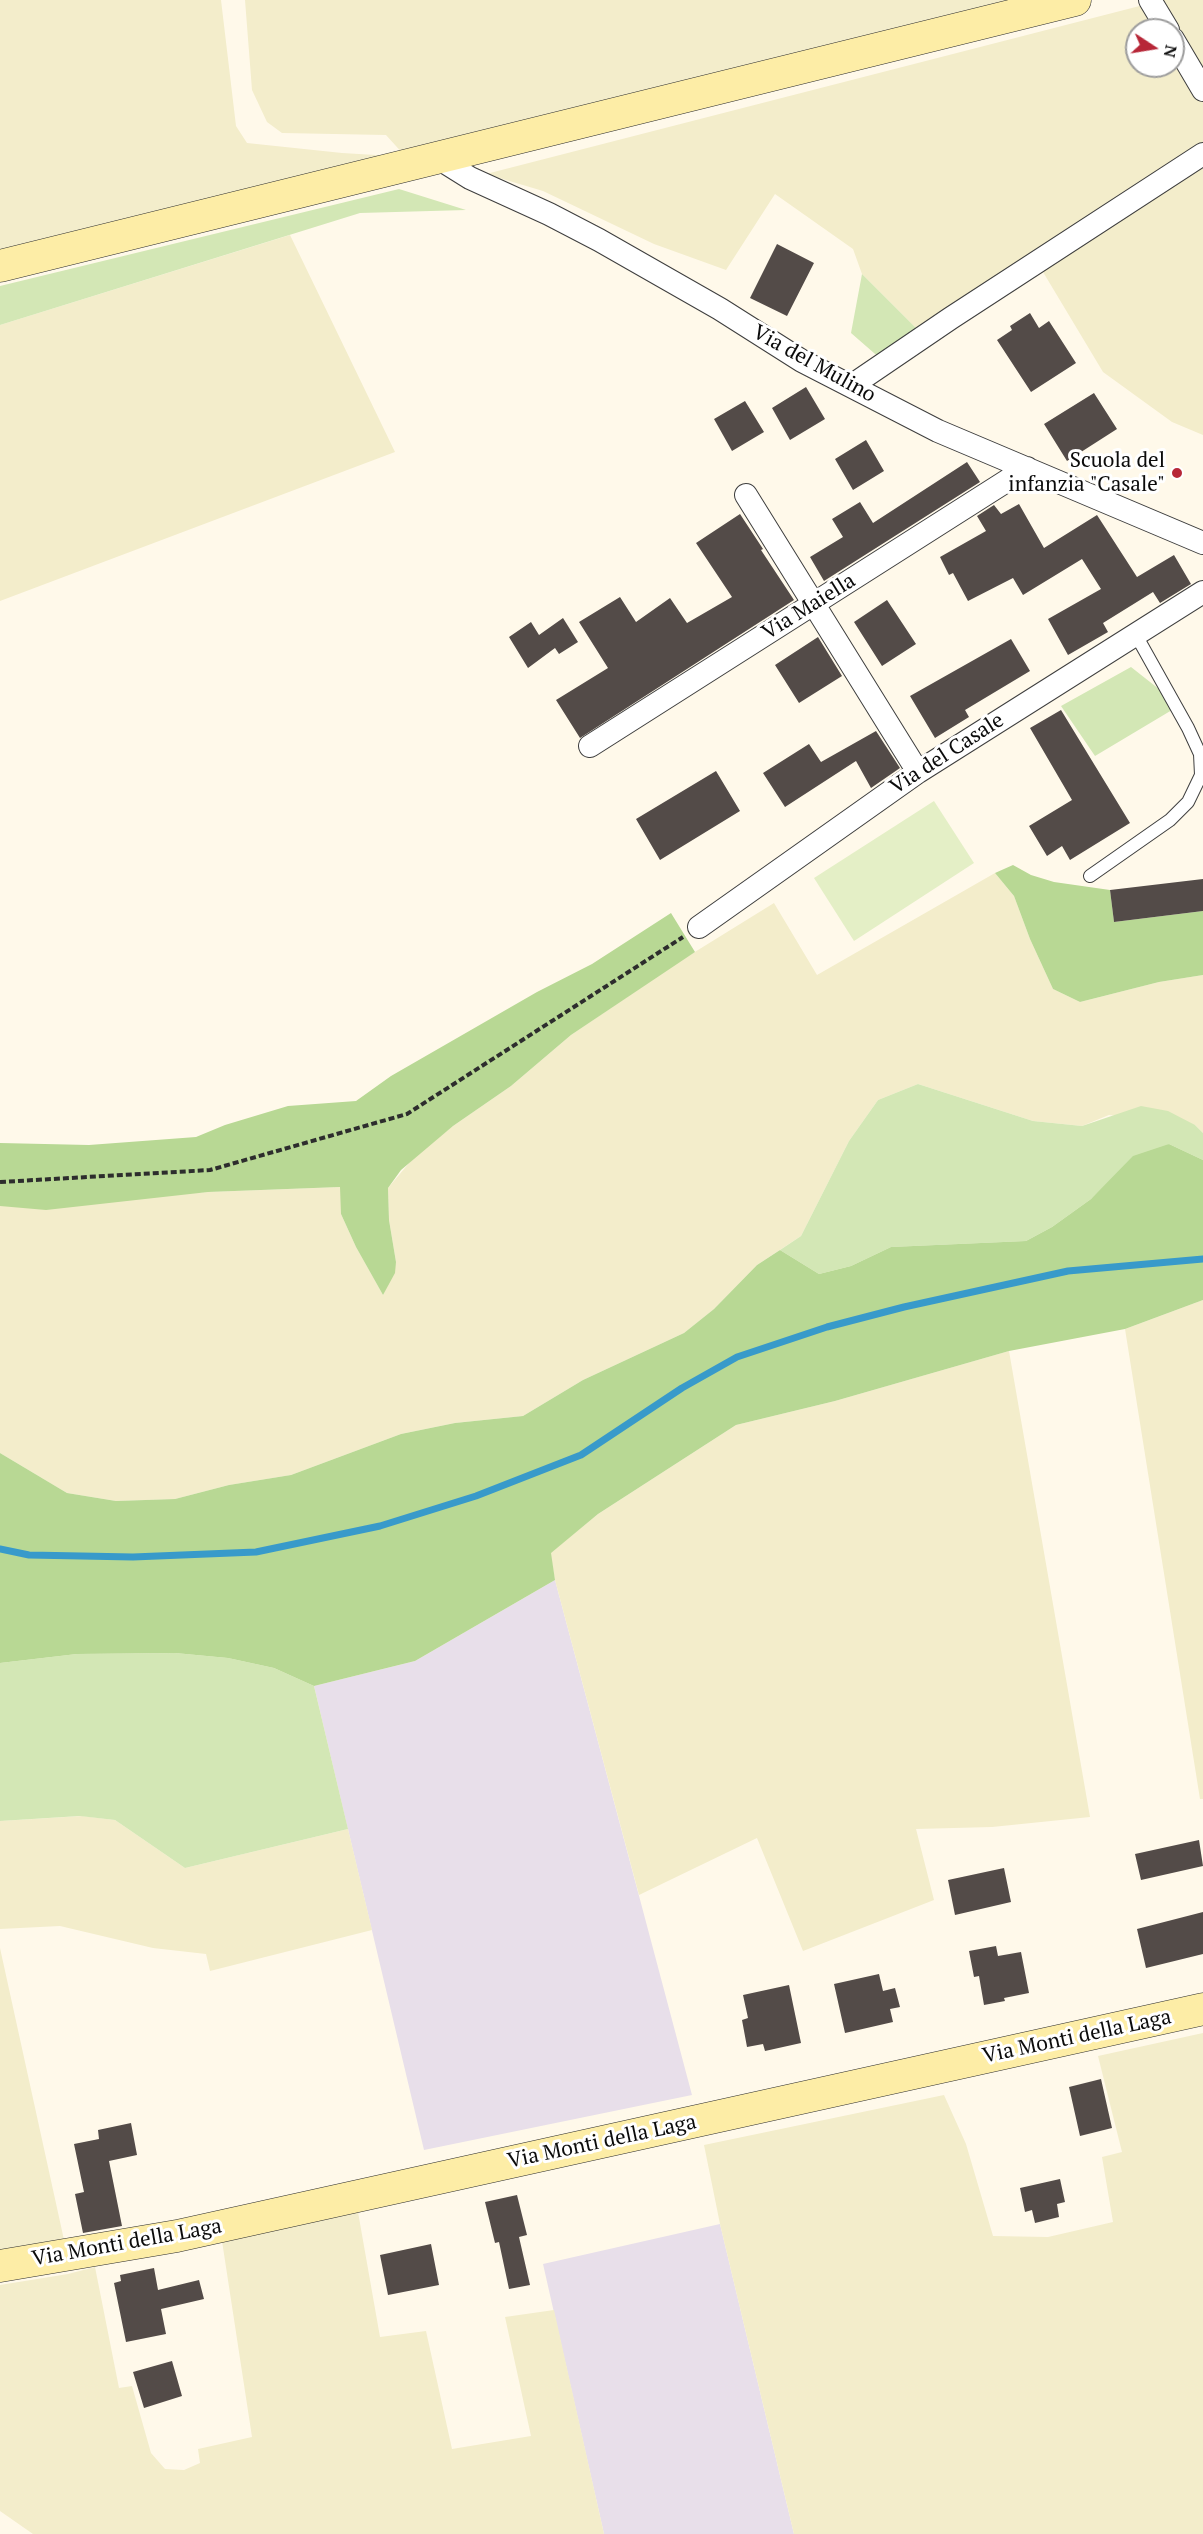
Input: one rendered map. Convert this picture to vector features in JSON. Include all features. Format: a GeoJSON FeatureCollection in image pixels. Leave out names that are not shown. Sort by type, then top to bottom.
{"type":"FeatureCollection","features":[{"type":"Feature","properties":{"kind":"street"},"geometry":{"type":"LineString","coordinates":[[0,266],[1075,0]]}},
{"type":"Feature","properties":{"kind":"street"},"geometry":{"type":"LineString","coordinates":[[1150,0],[1161,18]]}},
{"type":"Feature","properties":{"kind":"street"},"geometry":{"type":"LineString","coordinates":[[1185,59],[1203,90]]}},
{"type":"Feature","properties":{"kind":"street"},"geometry":{"type":"LineString","coordinates":[[851,386],[1203,154]]}},
{"type":"Feature","properties":{"kind":"street","name":"Via del Mulino"},"geometry":{"type":"LineString","coordinates":[[438,158],[470,178],[600,240],[720,309],[802,361],[938,430],[1203,543]]}},
{"type":"Feature","properties":{"kind":"street","name":"Via Maiella"},"geometry":{"type":"LineString","coordinates":[[590,746],[1027,468]]}},
{"type":"Feature","properties":{"kind":"street"},"geometry":{"type":"LineString","coordinates":[[746,495],[918,772]]}},
{"type":"Feature","properties":{"kind":"street","name":"Via del Casale"},"geometry":{"type":"LineString","coordinates":[[699,927],[918,772],[1203,592]]}},
{"type":"Feature","properties":{"kind":"street","name":"Via Monti della Laga"},"geometry":{"type":"LineString","coordinates":[[0,2266],[177,2236],[1203,2009]]}},
{"type":"Feature","properties":{"kind":"lane"},"geometry":{"type":"LineString","coordinates":[[1090,876],[1170,820],[1188,802],[1201,775],[1200,754],[1136,635]]}},
{"type":"Feature","properties":{"kind":"path"},"geometry":{"type":"LineString","coordinates":[[0,1182],[210,1170],[406,1114],[699,927]]}},
{"type":"Feature","properties":{"kind":"shaded area"},"geometry":{"type":"Polygon","coordinates":[[[0,0],[221,0],[236,126],[247,143],[393,156],[0,261],[0,0]]]}},
{"type":"Feature","properties":{"kind":"shaded area"},"geometry":{"type":"Polygon","coordinates":[[[245,0],[1022,0],[405,156],[386,135],[282,133],[267,122],[252,90],[245,0]]]}},
{"type":"Feature","properties":{"kind":"shaded area"},"geometry":{"type":"Polygon","coordinates":[[[1163,0],[1203,0],[1203,435],[1172,422],[1103,372],[1034,257],[922,334],[862,274],[853,249],[775,194],[726,270],[654,244],[543,191],[486,174],[1163,0]]]}},
{"type":"Feature","properties":{"kind":"shaded area"},"geometry":{"type":"Polygon","coordinates":[[[290,235],[395,452],[0,601],[0,325],[290,235]]]}},
{"type":"Feature","properties":{"kind":"shaded area"},"geometry":{"type":"Polygon","coordinates":[[[995,873],[1014,896],[1030,939],[1053,989],[1080,1002],[1159,982],[1203,975],[1203,1133],[1195,1125],[1109,1115],[1082,1126],[1033,1121],[918,1084],[878,1100],[849,1141],[801,1236],[757,1265],[714,1309],[684,1333],[583,1380],[523,1416],[455,1423],[401,1434],[291,1475],[229,1485],[175,1499],[116,1501],[67,1493],[0,1453],[0,1206],[208,1192],[341,1187],[341,1214],[356,1247],[383,1295],[396,1262],[389,1220],[388,1188],[415,1156],[453,1126],[511,1086],[571,1035],[677,963],[774,903],[817,975],[995,873]]]}},
{"type":"Feature","properties":{"kind":"shaded area"},"geometry":{"type":"Polygon","coordinates":[[[1203,1300],[1203,1799],[1200,1799],[1125,1329],[1203,1300]]]}},
{"type":"Feature","properties":{"kind":"shaded area"},"geometry":{"type":"Polygon","coordinates":[[[1009,1351],[1090,1817],[992,1827],[916,1829],[934,1900],[803,1951],[757,1838],[639,1895],[555,1580],[550,1553],[598,1514],[736,1425],[835,1401],[1009,1351]]]}},
{"type":"Feature","properties":{"kind":"shaded area"},"geometry":{"type":"Polygon","coordinates":[[[555,1580],[692,2095],[424,2150],[314,1686],[415,1661],[555,1580]]]}},
{"type":"Feature","properties":{"kind":"shaded area"},"geometry":{"type":"Polygon","coordinates":[[[82,1816],[115,1820],[185,1868],[348,1829],[372,1930],[210,1971],[206,1954],[153,1948],[60,1926],[0,1929],[0,1821],[82,1816]]]}},
{"type":"Feature","properties":{"kind":"shaded area"},"geometry":{"type":"Polygon","coordinates":[[[0,1948],[66,2249],[0,2259],[0,1948]]]}},
{"type":"Feature","properties":{"kind":"shaded area"},"geometry":{"type":"Polygon","coordinates":[[[1203,2033],[1203,2534],[794,2534],[720,2224],[704,2145],[944,2095],[966,2144],[993,2236],[1048,2237],[1113,2222],[1102,2157],[1122,2152],[1098,2056],[1203,2033]]]}},
{"type":"Feature","properties":{"kind":"shaded area"},"geometry":{"type":"Polygon","coordinates":[[[358,2212],[380,2337],[426,2331],[452,2449],[531,2436],[505,2317],[554,2310],[604,2534],[33,2534],[0,2511],[0,2285],[68,2274],[95,2267],[119,2388],[132,2386],[151,2453],[165,2469],[184,2470],[200,2463],[198,2449],[252,2437],[222,2241],[358,2212]]]}},
{"type":"Feature","properties":{"kind":"shaded area"},"geometry":{"type":"Polygon","coordinates":[[[720,2224],[794,2534],[604,2534],[543,2264],[720,2224]]]}},
{"type":"Feature","properties":{"kind":"green space"},"geometry":{"type":"Polygon","coordinates":[[[399,189],[466,210],[360,213],[0,325],[0,286],[399,189]]]}},
{"type":"Feature","properties":{"kind":"green space"},"geometry":{"type":"Polygon","coordinates":[[[862,274],[922,334],[882,360],[851,333],[862,274]]]}},
{"type":"Feature","properties":{"kind":"green space"},"geometry":{"type":"Polygon","coordinates":[[[1131,667],[1164,693],[1172,710],[1095,756],[1061,706],[1131,667]]]}},
{"type":"Feature","properties":{"kind":"green space"},"geometry":{"type":"Polygon","coordinates":[[[934,801],[974,863],[854,941],[814,878],[934,801]]]}},
{"type":"Feature","properties":{"kind":"green space"},"geometry":{"type":"Polygon","coordinates":[[[1013,865],[1031,875],[1054,882],[1110,890],[1114,922],[1203,911],[1203,975],[1159,982],[1080,1002],[1053,989],[1030,939],[1014,896],[995,873],[1013,865]]]}},
{"type":"Feature","properties":{"kind":"green space"},"geometry":{"type":"Polygon","coordinates":[[[671,913],[695,952],[571,1035],[511,1086],[453,1126],[401,1170],[388,1188],[389,1220],[396,1262],[395,1273],[383,1295],[356,1247],[341,1214],[340,1187],[208,1192],[46,1210],[0,1206],[0,1143],[89,1145],[196,1137],[225,1125],[288,1106],[356,1101],[391,1076],[537,992],[592,964],[671,913]]]}},
{"type":"Feature","properties":{"kind":"green space"},"geometry":{"type":"Polygon","coordinates":[[[918,1084],[1033,1121],[1082,1126],[1141,1106],[1168,1111],[1195,1125],[1203,1133],[1203,1160],[1169,1144],[1107,1184],[1091,1199],[1052,1227],[1026,1241],[891,1247],[851,1266],[819,1274],[780,1250],[801,1236],[849,1141],[878,1100],[918,1084]]]}},
{"type":"Feature","properties":{"kind":"green space"},"geometry":{"type":"Polygon","coordinates":[[[1169,1144],[1203,1160],[1203,1300],[1125,1329],[1009,1351],[835,1401],[736,1425],[598,1514],[551,1553],[555,1580],[415,1661],[314,1686],[274,1668],[228,1658],[175,1653],[77,1654],[0,1663],[0,1453],[67,1493],[116,1501],[175,1499],[229,1485],[291,1475],[401,1434],[455,1423],[523,1416],[583,1380],[684,1333],[714,1309],[757,1265],[780,1250],[819,1274],[851,1266],[891,1247],[1026,1241],[1052,1227],[1091,1199],[1133,1156],[1169,1144]]]}},
{"type":"Feature","properties":{"kind":"green space"},"geometry":{"type":"Polygon","coordinates":[[[175,1653],[228,1658],[274,1668],[314,1686],[348,1829],[185,1868],[115,1820],[80,1816],[0,1821],[0,1663],[77,1654],[175,1653]]]}},
{"type":"Feature","properties":{"kind":"building"},"geometry":{"type":"Polygon","coordinates":[[[777,244],[814,263],[787,316],[750,298],[777,244]]]}},
{"type":"Feature","properties":{"kind":"building"},"geometry":{"type":"Polygon","coordinates":[[[1030,313],[1039,328],[1049,321],[1076,363],[1031,392],[997,340],[1012,330],[1010,326],[1030,313]]]}},
{"type":"Feature","properties":{"kind":"building"},"geometry":{"type":"Polygon","coordinates":[[[806,387],[825,419],[790,440],[772,408],[806,387]]]}},
{"type":"Feature","properties":{"kind":"building"},"geometry":{"type":"Polygon","coordinates":[[[1094,393],[1117,429],[1067,461],[1044,424],[1094,393]]]}},
{"type":"Feature","properties":{"kind":"building"},"geometry":{"type":"Polygon","coordinates":[[[745,401],[764,432],[732,451],[714,419],[745,401]]]}},
{"type":"Feature","properties":{"kind":"building"},"geometry":{"type":"Polygon","coordinates":[[[866,440],[884,471],[853,490],[835,459],[866,440]]]}},
{"type":"Feature","properties":{"kind":"building"},"geometry":{"type":"Polygon","coordinates":[[[967,462],[980,482],[824,581],[810,557],[843,537],[832,519],[860,502],[873,523],[967,462]]]}},
{"type":"Feature","properties":{"kind":"building"},"geometry":{"type":"Polygon","coordinates":[[[1019,504],[1044,548],[1097,515],[1137,577],[1174,555],[1191,584],[1160,603],[1153,592],[1103,623],[1108,632],[1068,655],[1048,619],[1101,589],[1082,559],[1023,595],[1013,578],[968,601],[953,573],[949,575],[940,557],[986,531],[977,516],[994,505],[1001,514],[1019,504]]]}},
{"type":"Feature","properties":{"kind":"building"},"geometry":{"type":"Polygon","coordinates":[[[740,514],[794,600],[580,738],[556,700],[608,668],[579,622],[620,597],[636,622],[670,598],[687,623],[732,597],[696,543],[740,514]]]}},
{"type":"Feature","properties":{"kind":"building"},"geometry":{"type":"Polygon","coordinates":[[[887,600],[916,644],[882,666],[854,622],[887,600]]]}},
{"type":"Feature","properties":{"kind":"building"},"geometry":{"type":"Polygon","coordinates":[[[563,618],[578,642],[559,654],[555,648],[528,668],[509,637],[531,622],[539,635],[563,618]]]}},
{"type":"Feature","properties":{"kind":"building"},"geometry":{"type":"Polygon","coordinates":[[[818,637],[842,676],[799,703],[775,665],[818,637]]]}},
{"type":"Feature","properties":{"kind":"building"},"geometry":{"type":"Polygon","coordinates":[[[1011,639],[1030,671],[965,710],[969,717],[935,738],[910,696],[1011,639]]]}},
{"type":"Feature","properties":{"kind":"building"},"geometry":{"type":"Polygon","coordinates":[[[1061,710],[1130,823],[1070,860],[1062,846],[1047,856],[1029,826],[1072,800],[1030,728],[1061,710]]]}},
{"type":"Feature","properties":{"kind":"building"},"geometry":{"type":"Polygon","coordinates":[[[876,731],[900,768],[871,788],[856,761],[785,807],[763,773],[809,744],[821,762],[876,731]]]}},
{"type":"Feature","properties":{"kind":"building"},"geometry":{"type":"Polygon","coordinates":[[[716,771],[740,811],[660,860],[636,819],[716,771]]]}},
{"type":"Feature","properties":{"kind":"building"},"geometry":{"type":"Polygon","coordinates":[[[1203,879],[1203,911],[1114,922],[1110,890],[1203,879]]]}},
{"type":"Feature","properties":{"kind":"building"},"geometry":{"type":"Polygon","coordinates":[[[1199,1840],[1203,1866],[1141,1880],[1135,1854],[1199,1840]]]}},
{"type":"Feature","properties":{"kind":"building"},"geometry":{"type":"Polygon","coordinates":[[[1004,1868],[1011,1902],[955,1915],[948,1880],[1004,1868]]]}},
{"type":"Feature","properties":{"kind":"building"},"geometry":{"type":"Polygon","coordinates":[[[1203,1912],[1203,1954],[1146,1968],[1137,1929],[1203,1912]]]}},
{"type":"Feature","properties":{"kind":"building"},"geometry":{"type":"Polygon","coordinates":[[[996,1946],[998,1956],[1021,1952],[1029,1993],[984,2005],[979,1976],[974,1977],[969,1951],[996,1946]]]}},
{"type":"Feature","properties":{"kind":"building"},"geometry":{"type":"Polygon","coordinates":[[[879,1974],[883,1991],[895,1988],[900,2007],[890,2009],[893,2022],[845,2033],[834,1984],[879,1974]]]}},
{"type":"Feature","properties":{"kind":"building"},"geometry":{"type":"Polygon","coordinates":[[[789,1985],[801,2043],[765,2051],[763,2044],[747,2047],[742,2020],[748,2018],[743,1995],[789,1985]]]}},
{"type":"Feature","properties":{"kind":"building"},"geometry":{"type":"Polygon","coordinates":[[[1101,2079],[1112,2128],[1080,2136],[1069,2087],[1101,2079]]]}},
{"type":"Feature","properties":{"kind":"building"},"geometry":{"type":"Polygon","coordinates":[[[131,2123],[137,2155],[109,2161],[122,2226],[83,2233],[75,2194],[84,2192],[74,2144],[99,2139],[98,2130],[131,2123]]]}},
{"type":"Feature","properties":{"kind":"building"},"geometry":{"type":"Polygon","coordinates":[[[1060,2179],[1065,2202],[1057,2204],[1059,2217],[1035,2223],[1032,2210],[1025,2212],[1020,2188],[1060,2179]]]}},
{"type":"Feature","properties":{"kind":"building"},"geometry":{"type":"Polygon","coordinates":[[[517,2195],[527,2235],[519,2237],[530,2285],[509,2289],[499,2242],[495,2243],[485,2202],[517,2195]]]}},
{"type":"Feature","properties":{"kind":"building"},"geometry":{"type":"Polygon","coordinates":[[[431,2244],[439,2285],[388,2295],[380,2255],[431,2244]]]}},
{"type":"Feature","properties":{"kind":"building"},"geometry":{"type":"Polygon","coordinates":[[[154,2268],[158,2290],[199,2280],[204,2299],[161,2309],[166,2334],[126,2342],[114,2283],[121,2281],[120,2275],[154,2268]]]}},
{"type":"Feature","properties":{"kind":"building"},"geometry":{"type":"Polygon","coordinates":[[[172,2361],[182,2396],[144,2408],[133,2372],[172,2361]]]}},
{"type":"Feature","properties":{"kind":"waterway"},"geometry":{"type":"LineString","coordinates":[[0,1549],[29,1555],[133,1557],[256,1552],[380,1526],[476,1496],[581,1455],[682,1388],[737,1357],[827,1327],[904,1307],[1068,1271],[1203,1259]]}},
{"type":"Feature","properties":{"kind":"place","name":"Scuola del infanzia \"Casale\""},"geometry":{"type":"Point","coordinates":[1177,473]}}]}
